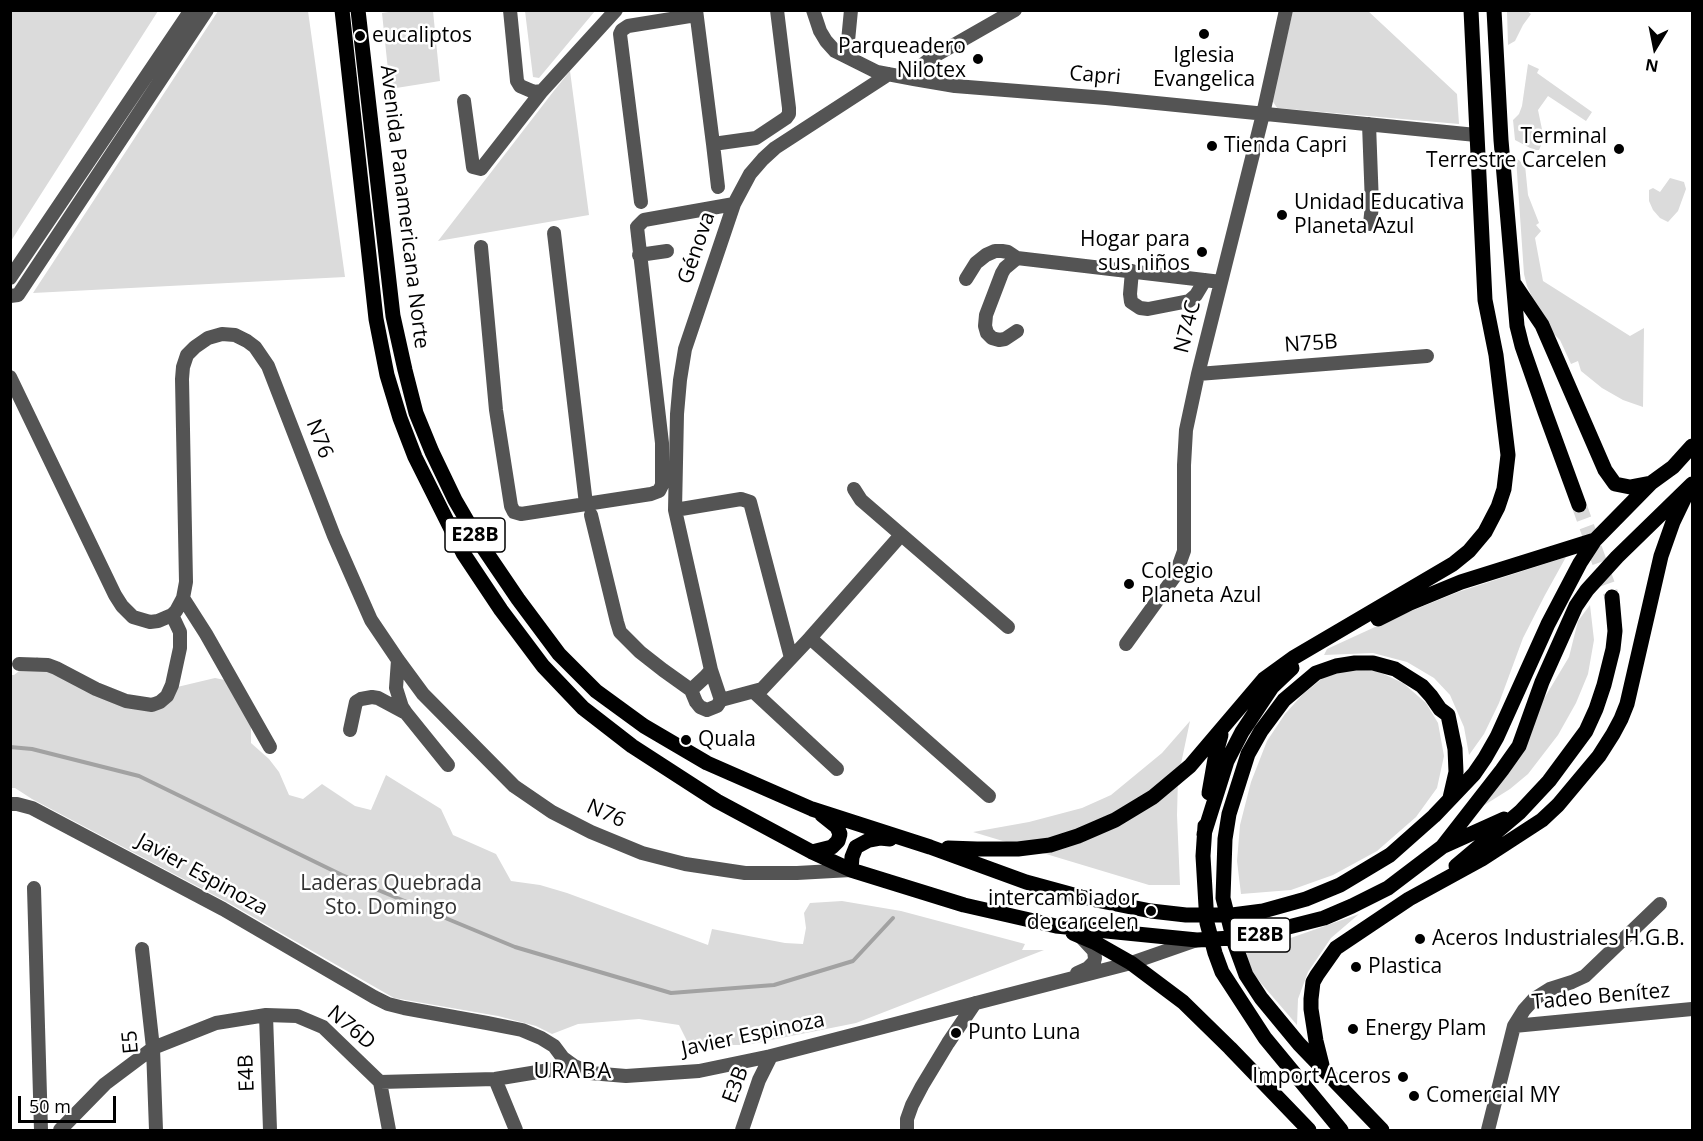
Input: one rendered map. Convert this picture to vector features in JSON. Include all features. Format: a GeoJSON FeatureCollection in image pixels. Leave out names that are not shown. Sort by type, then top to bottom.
{"type":"FeatureCollection","features":[{"type":"Feature","properties":{"kind":"main road","name":"Avenida Panamericana Norte"},"geometry":{"type":"LineString","coordinates":[[342,10],[376,319],[387,375],[415,458],[463,553],[501,610],[543,666],[583,708],[632,746],[717,801],[812,852],[851,870]]}},
{"type":"Feature","properties":{"kind":"main road","name":"Avenida Panamericana Norte"},"geometry":{"type":"LineString","coordinates":[[358,10],[393,315],[405,370],[416,413],[432,452],[455,500],[480,543],[559,654],[596,691],[644,726],[707,764],[813,809],[905,840]]}},
{"type":"Feature","properties":{"kind":"main road"},"geometry":{"type":"LineString","coordinates":[[930,847],[1018,849],[1050,845],[1115,820],[1153,797],[1190,766],[1264,679],[1293,658],[1436,575],[1469,551],[1485,532],[1504,489],[1508,455],[1496,355],[1485,300],[1471,10]]}},
{"type":"Feature","properties":{"kind":"main road"},"geometry":{"type":"LineString","coordinates":[[1494,10],[1501,140],[1517,326],[1522,346],[1579,505]]}},
{"type":"Feature","properties":{"kind":"main road"},"geometry":{"type":"LineString","coordinates":[[1513,282],[1542,325],[1605,470],[1615,484],[1630,487],[1651,483]]}},
{"type":"Feature","properties":{"kind":"main road"},"geometry":{"type":"LineString","coordinates":[[1450,798],[1474,774],[1485,758],[1548,624],[1580,563],[1595,540],[1651,483],[1673,467],[1692,446]]}},
{"type":"Feature","properties":{"kind":"main road"},"geometry":{"type":"LineString","coordinates":[[1442,847],[1519,746],[1542,682],[1576,606],[1587,590],[1617,557],[1691,486]]}},
{"type":"Feature","properties":{"kind":"main road"},"geometry":{"type":"LineString","coordinates":[[1323,1069],[1311,1009],[1313,982],[1336,948],[1409,899],[1482,859],[1542,820],[1558,805],[1599,756],[1613,734],[1627,704],[1661,556],[1673,522],[1691,486]]}},
{"type":"Feature","properties":{"kind":"main road"},"geometry":{"type":"LineString","coordinates":[[1204,834],[1227,761],[1242,732],[1272,687],[1295,665],[1327,645],[1410,603],[1461,582],[1595,540]]}},
{"type":"Feature","properties":{"kind":"main road"},"geometry":{"type":"LineString","coordinates":[[1430,887],[1520,812],[1550,781],[1586,731],[1596,709],[1613,649],[1615,631],[1612,597]]}},
{"type":"Feature","properties":{"kind":"main road"},"geometry":{"type":"LineString","coordinates":[[1382,1131],[1299,1044],[1261,998],[1246,975],[1235,945],[1223,898],[1225,838],[1229,814],[1248,754],[1261,731],[1284,700],[1316,673],[1336,666],[1355,663],[1373,663],[1395,669],[1422,686],[1440,710],[1448,715],[1455,748],[1456,772],[1450,798]]}},
{"type":"Feature","properties":{"kind":"main road"},"geometry":{"type":"LineString","coordinates":[[1223,729],[1211,778],[1204,834],[1203,877],[1207,923],[1215,953],[1222,972],[1265,1038],[1341,1131]]}},
{"type":"Feature","properties":{"kind":"main road","name":"E28B"},"geometry":{"type":"LineString","coordinates":[[905,840],[1026,882],[1082,897],[1151,911],[1186,915],[1232,915],[1263,911],[1306,899],[1340,885],[1390,855],[1434,816],[1450,798]]}},
{"type":"Feature","properties":{"kind":"main road"},"geometry":{"type":"LineString","coordinates":[[812,852],[832,847],[838,842],[840,834],[831,821],[813,809]]}},
{"type":"Feature","properties":{"kind":"main road"},"geometry":{"type":"LineString","coordinates":[[1442,847],[1520,812]]}},
{"type":"Feature","properties":{"kind":"main road"},"geometry":{"type":"LineString","coordinates":[[851,870],[853,852],[861,843],[880,838],[905,840]]}},
{"type":"Feature","properties":{"kind":"main road","name":"E28B"},"geometry":{"type":"LineString","coordinates":[[851,870],[964,905],[1056,926],[1197,940],[1249,937],[1324,918],[1388,888],[1442,847]]}},
{"type":"Feature","properties":{"kind":"main road"},"geometry":{"type":"LineString","coordinates":[[1056,926],[1094,942],[1131,963],[1183,1002],[1230,1047],[1309,1131]]}},
{"type":"Feature","properties":{"kind":"street"},"geometry":{"type":"LineString","coordinates":[[10,278],[191,10]]}},
{"type":"Feature","properties":{"kind":"street"},"geometry":{"type":"LineString","coordinates":[[10,296],[18,296],[207,10]]}},
{"type":"Feature","properties":{"kind":"street"},"geometry":{"type":"LineString","coordinates":[[510,10],[517,81],[520,87],[527,90],[542,91]]}},
{"type":"Feature","properties":{"kind":"street"},"geometry":{"type":"LineString","coordinates":[[464,100],[472,167],[481,169],[542,91],[616,10]]}},
{"type":"Feature","properties":{"kind":"street"},"geometry":{"type":"LineString","coordinates":[[712,144],[756,138],[789,114],[777,10]]}},
{"type":"Feature","properties":{"kind":"street","name":"Capri"},"geometry":{"type":"LineString","coordinates":[[813,10],[820,31],[835,51],[877,72],[914,79],[955,86],[1106,98],[1476,135]]}},
{"type":"Feature","properties":{"kind":"street"},"geometry":{"type":"LineString","coordinates":[[851,10],[848,41],[854,60]]}},
{"type":"Feature","properties":{"kind":"street"},"geometry":{"type":"LineString","coordinates":[[914,79],[920,67],[931,58],[1016,10]]}},
{"type":"Feature","properties":{"kind":"street","name":"N74C"},"geometry":{"type":"LineString","coordinates":[[1126,644],[1175,576],[1184,551],[1186,430],[1286,10]]}},
{"type":"Feature","properties":{"kind":"street"},"geometry":{"type":"LineString","coordinates":[[641,202],[620,33],[628,26],[656,15],[696,13],[718,187]]}},
{"type":"Feature","properties":{"kind":"street","name":"Génova"},"geometry":{"type":"LineString","coordinates":[[721,700],[711,670],[675,510],[676,414],[685,349],[734,204],[750,174],[775,148],[889,74]]}},
{"type":"Feature","properties":{"kind":"street"},"geometry":{"type":"LineString","coordinates":[[1369,124],[1372,206],[1370,224]]}},
{"type":"Feature","properties":{"kind":"street"},"geometry":{"type":"LineString","coordinates":[[481,248],[496,410],[511,506],[514,512],[521,514],[588,509],[651,494],[659,491],[662,485],[662,443],[636,227],[641,221],[734,204]]}},
{"type":"Feature","properties":{"kind":"street"},"geometry":{"type":"LineString","coordinates":[[554,233],[588,509],[616,622],[620,632],[640,652],[691,690],[700,707],[711,709],[721,700],[762,689],[901,535]]}},
{"type":"Feature","properties":{"kind":"street"},"geometry":{"type":"LineString","coordinates":[[639,255],[667,251]]}},
{"type":"Feature","properties":{"kind":"street"},"geometry":{"type":"LineString","coordinates":[[966,279],[976,262],[995,251],[1008,252],[1017,258]]}},
{"type":"Feature","properties":{"kind":"street"},"geometry":{"type":"LineString","coordinates":[[1017,331],[999,340],[987,333],[985,326],[986,315],[1002,273],[1017,258],[1221,282]]}},
{"type":"Feature","properties":{"kind":"street"},"geometry":{"type":"LineString","coordinates":[[1132,271],[1131,302],[1140,308],[1148,309],[1188,302],[1196,295],[1205,280]]}},
{"type":"Feature","properties":{"kind":"street","name":"N76"},"geometry":{"type":"LineString","coordinates":[[172,615],[183,598],[186,572],[183,367],[195,347],[208,338],[222,334],[235,335],[255,347],[268,366],[334,536],[371,620],[398,660],[438,710],[514,786],[552,812],[591,832],[642,853],[685,864],[745,873],[851,870]]}},
{"type":"Feature","properties":{"kind":"street","name":"N75B"},"geometry":{"type":"LineString","coordinates":[[1198,374],[1426,356]]}},
{"type":"Feature","properties":{"kind":"street"},"geometry":{"type":"LineString","coordinates":[[10,377],[122,606],[134,617],[150,622],[172,615],[180,632],[180,648],[172,685],[167,696],[152,705],[126,701],[48,665],[19,664]]}},
{"type":"Feature","properties":{"kind":"street"},"geometry":{"type":"LineString","coordinates":[[854,489],[861,500],[1008,627]]}},
{"type":"Feature","properties":{"kind":"street"},"geometry":{"type":"LineString","coordinates":[[675,510],[741,499],[750,502],[792,658]]}},
{"type":"Feature","properties":{"kind":"street"},"geometry":{"type":"LineString","coordinates":[[183,598],[207,634],[270,747]]}},
{"type":"Feature","properties":{"kind":"street"},"geometry":{"type":"LineString","coordinates":[[810,638],[989,796]]}},
{"type":"Feature","properties":{"kind":"street"},"geometry":{"type":"LineString","coordinates":[[398,660],[396,688],[406,713],[448,765]]}},
{"type":"Feature","properties":{"kind":"street"},"geometry":{"type":"LineString","coordinates":[[691,690],[711,670]]}},
{"type":"Feature","properties":{"kind":"street"},"geometry":{"type":"LineString","coordinates":[[754,692],[837,769]]}},
{"type":"Feature","properties":{"kind":"street"},"geometry":{"type":"LineString","coordinates":[[351,730],[356,702],[366,697],[378,698],[406,713]]}},
{"type":"Feature","properties":{"kind":"street","name":"Javier Espinoza"},"geometry":{"type":"LineString","coordinates":[[10,804],[32,808],[223,909],[381,1000],[404,1008],[522,1030],[554,1046],[563,1058],[590,1073],[626,1076],[699,1071],[771,1056],[1131,963],[1197,940]]}},
{"type":"Feature","properties":{"kind":"street"},"geometry":{"type":"LineString","coordinates":[[34,888],[41,1131]]}},
{"type":"Feature","properties":{"kind":"street"},"geometry":{"type":"LineString","coordinates":[[1488,1131],[1514,1026],[1524,1010],[1534,999],[1550,989],[1585,976],[1660,904]]}},
{"type":"Feature","properties":{"kind":"street"},"geometry":{"type":"LineString","coordinates":[[1062,981],[1088,968],[1094,962],[1094,951],[1078,935]]}},
{"type":"Feature","properties":{"kind":"street","name":"E5"},"geometry":{"type":"LineString","coordinates":[[142,950],[153,1048],[156,1131]]}},
{"type":"Feature","properties":{"kind":"street"},"geometry":{"type":"LineString","coordinates":[[907,1131],[907,1119],[922,1086],[975,1004]]}},
{"type":"Feature","properties":{"kind":"street","name":"Tadeo Benítez"},"geometry":{"type":"LineString","coordinates":[[1514,1026],[1692,1009]]}},
{"type":"Feature","properties":{"kind":"street","name":"N76D"},"geometry":{"type":"LineString","coordinates":[[60,1131],[105,1084],[153,1048],[216,1023],[266,1015],[297,1016],[323,1027],[380,1082]]}},
{"type":"Feature","properties":{"kind":"street","name":"E4B"},"geometry":{"type":"LineString","coordinates":[[266,1015],[270,1131]]}},
{"type":"Feature","properties":{"kind":"street","name":"E3B"},"geometry":{"type":"LineString","coordinates":[[742,1131],[759,1080],[771,1056]]}},
{"type":"Feature","properties":{"kind":"street"},"geometry":{"type":"LineString","coordinates":[[389,1131],[380,1082],[495,1079],[574,1066]]}},
{"type":"Feature","properties":{"kind":"street"},"geometry":{"type":"LineString","coordinates":[[495,1079],[516,1131]]}},
{"type":"Feature","properties":{"kind":"green space"},"geometry":{"type":"Polygon","coordinates":[[[402,10],[433,11],[440,81],[390,89],[382,13],[402,10]]]}},
{"type":"Feature","properties":{"kind":"green space"},"geometry":{"type":"Polygon","coordinates":[[[525,10],[595,11],[539,78],[533,77],[525,10]]]}},
{"type":"Feature","properties":{"kind":"green space"},"geometry":{"type":"Polygon","coordinates":[[[10,11],[158,11],[11,241],[10,11]]]}},
{"type":"Feature","properties":{"kind":"green space"},"geometry":{"type":"Polygon","coordinates":[[[218,11],[308,11],[345,277],[33,293],[218,11]]]}},
{"type":"Feature","properties":{"kind":"green space"},"geometry":{"type":"Polygon","coordinates":[[[1293,11],[1368,11],[1457,94],[1459,124],[1277,108],[1272,100],[1293,11]]]}},
{"type":"Feature","properties":{"kind":"green space"},"geometry":{"type":"Polygon","coordinates":[[[1507,11],[1527,11],[1531,14],[1515,41],[1508,45],[1507,11]]]}},
{"type":"Feature","properties":{"kind":"green space"},"geometry":{"type":"Polygon","coordinates":[[[1528,64],[1539,69],[1537,73],[1592,112],[1586,121],[1548,96],[1538,110],[1544,139],[1539,150],[1534,150],[1515,140],[1513,120],[1519,114],[1522,106],[1528,64]]]}},
{"type":"Feature","properties":{"kind":"green space"},"geometry":{"type":"Polygon","coordinates":[[[570,71],[589,215],[438,241],[553,92],[570,71]]]}},
{"type":"Feature","properties":{"kind":"green space"},"geometry":{"type":"Polygon","coordinates":[[[1516,158],[1525,165],[1528,195],[1539,223],[1536,225],[1541,231],[1535,238],[1543,281],[1630,336],[1644,328],[1643,407],[1623,400],[1602,388],[1581,371],[1578,361],[1571,364],[1560,340],[1553,333],[1533,299],[1524,274],[1516,158]]]}},
{"type":"Feature","properties":{"kind":"green space"},"geometry":{"type":"Polygon","coordinates":[[[1670,178],[1684,182],[1686,189],[1678,211],[1668,222],[1660,218],[1653,210],[1649,201],[1649,190],[1653,188],[1660,192],[1670,178]]]}},
{"type":"Feature","properties":{"kind":"green space"},"geometry":{"type":"Polygon","coordinates":[[[1566,557],[1523,638],[1499,703],[1484,734],[1469,755],[1464,727],[1450,695],[1434,678],[1407,662],[1373,653],[1324,655],[1327,649],[1458,592],[1566,557]]]}},
{"type":"Feature","properties":{"kind":"green space"},"geometry":{"type":"Polygon","coordinates":[[[1590,605],[1594,640],[1588,674],[1576,703],[1558,735],[1528,774],[1510,789],[1475,811],[1569,657],[1578,621],[1590,605]]]}},
{"type":"Feature","properties":{"kind":"green space","name":"Laderas Quebrada Sto. Domingo"},"geometry":{"type":"Polygon","coordinates":[[[37,657],[89,687],[152,707],[173,688],[215,678],[230,681],[251,717],[251,743],[269,759],[279,772],[289,795],[303,799],[322,784],[355,806],[371,810],[386,775],[441,809],[453,835],[496,854],[511,881],[540,885],[567,893],[708,945],[712,929],[785,943],[803,944],[806,928],[804,913],[810,903],[842,901],[901,911],[1025,944],[1022,950],[1044,950],[856,1023],[746,1045],[689,1045],[679,1025],[639,1019],[578,1024],[552,1034],[536,1026],[498,1016],[394,998],[227,902],[15,788],[11,788],[10,675],[14,675],[37,657]]]}},
{"type":"Feature","properties":{"kind":"green space"},"geometry":{"type":"Polygon","coordinates":[[[1350,670],[1377,671],[1403,683],[1426,703],[1438,723],[1444,756],[1437,788],[1416,817],[1377,851],[1333,875],[1291,890],[1241,894],[1237,861],[1240,825],[1251,782],[1267,741],[1285,714],[1303,694],[1324,677],[1350,670]]]}},
{"type":"Feature","properties":{"kind":"green space"},"geometry":{"type":"Polygon","coordinates":[[[1190,721],[1178,778],[1180,885],[1149,885],[973,832],[1029,822],[1082,808],[1111,795],[1162,753],[1190,721]]]}},
{"type":"Feature","properties":{"kind":"green space"},"geometry":{"type":"Polygon","coordinates":[[[1359,914],[1331,938],[1308,972],[1298,999],[1297,1025],[1254,975],[1245,954],[1359,914]]]}},
{"type":"Feature","properties":{"kind":"waterway"},"geometry":{"type":"LineString","coordinates":[[10,747],[32,749],[139,776],[342,875],[515,947],[671,993],[774,985],[853,961],[893,918]]}},
{"type":"Feature","properties":{"kind":"tunnel"},"geometry":{"type":"LineString","coordinates":[[1579,505],[1612,597]]}},
{"type":"Feature","properties":{"kind":"place","name":"Iglesia Evangelica"},"geometry":{"type":"Point","coordinates":[1204,34]}},
{"type":"Feature","properties":{"kind":"place","name":"eucaliptos"},"geometry":{"type":"Point","coordinates":[360,36]}},
{"type":"Feature","properties":{"kind":"place","name":"Parqueadero Nilotex"},"geometry":{"type":"Point","coordinates":[978,59]}},
{"type":"Feature","properties":{"kind":"place","name":"Tienda Capri"},"geometry":{"type":"Point","coordinates":[1212,146]}},
{"type":"Feature","properties":{"kind":"place","name":"Terminal Terrestre Carcelen"},"geometry":{"type":"Point","coordinates":[1619,149]}},
{"type":"Feature","properties":{"kind":"place","name":"Unidad Educativa Planeta Azul"},"geometry":{"type":"Point","coordinates":[1282,215]}},
{"type":"Feature","properties":{"kind":"place","name":"Hogar para sus niños"},"geometry":{"type":"Point","coordinates":[1202,252]}},
{"type":"Feature","properties":{"kind":"place","name":"Colegio Planeta Azul"},"geometry":{"type":"Point","coordinates":[1129,584]}},
{"type":"Feature","properties":{"kind":"place","name":"Quala"},"geometry":{"type":"Point","coordinates":[686,740]}},
{"type":"Feature","properties":{"kind":"place","name":"intercambiador de carcelen"},"geometry":{"type":"Point","coordinates":[1151,911]}},
{"type":"Feature","properties":{"kind":"place","name":"Aceros Industriales H.G.B."},"geometry":{"type":"Point","coordinates":[1420,939]}},
{"type":"Feature","properties":{"kind":"place","name":"Plastica"},"geometry":{"type":"Point","coordinates":[1356,967]}},
{"type":"Feature","properties":{"kind":"place","name":"Energy Plam"},"geometry":{"type":"Point","coordinates":[1353,1029]}},
{"type":"Feature","properties":{"kind":"place","name":"Punto Luna"},"geometry":{"type":"Point","coordinates":[956,1033]}},
{"type":"Feature","properties":{"kind":"place","name":"Import Aceros"},"geometry":{"type":"Point","coordinates":[1403,1077]}},
{"type":"Feature","properties":{"kind":"place","name":"Comercial MY"},"geometry":{"type":"Point","coordinates":[1414,1096]}},
{"type":"Feature","properties":{"kind":"district","name":"URABA"},"geometry":{"type":"Point","coordinates":[573,1072]}}]}
